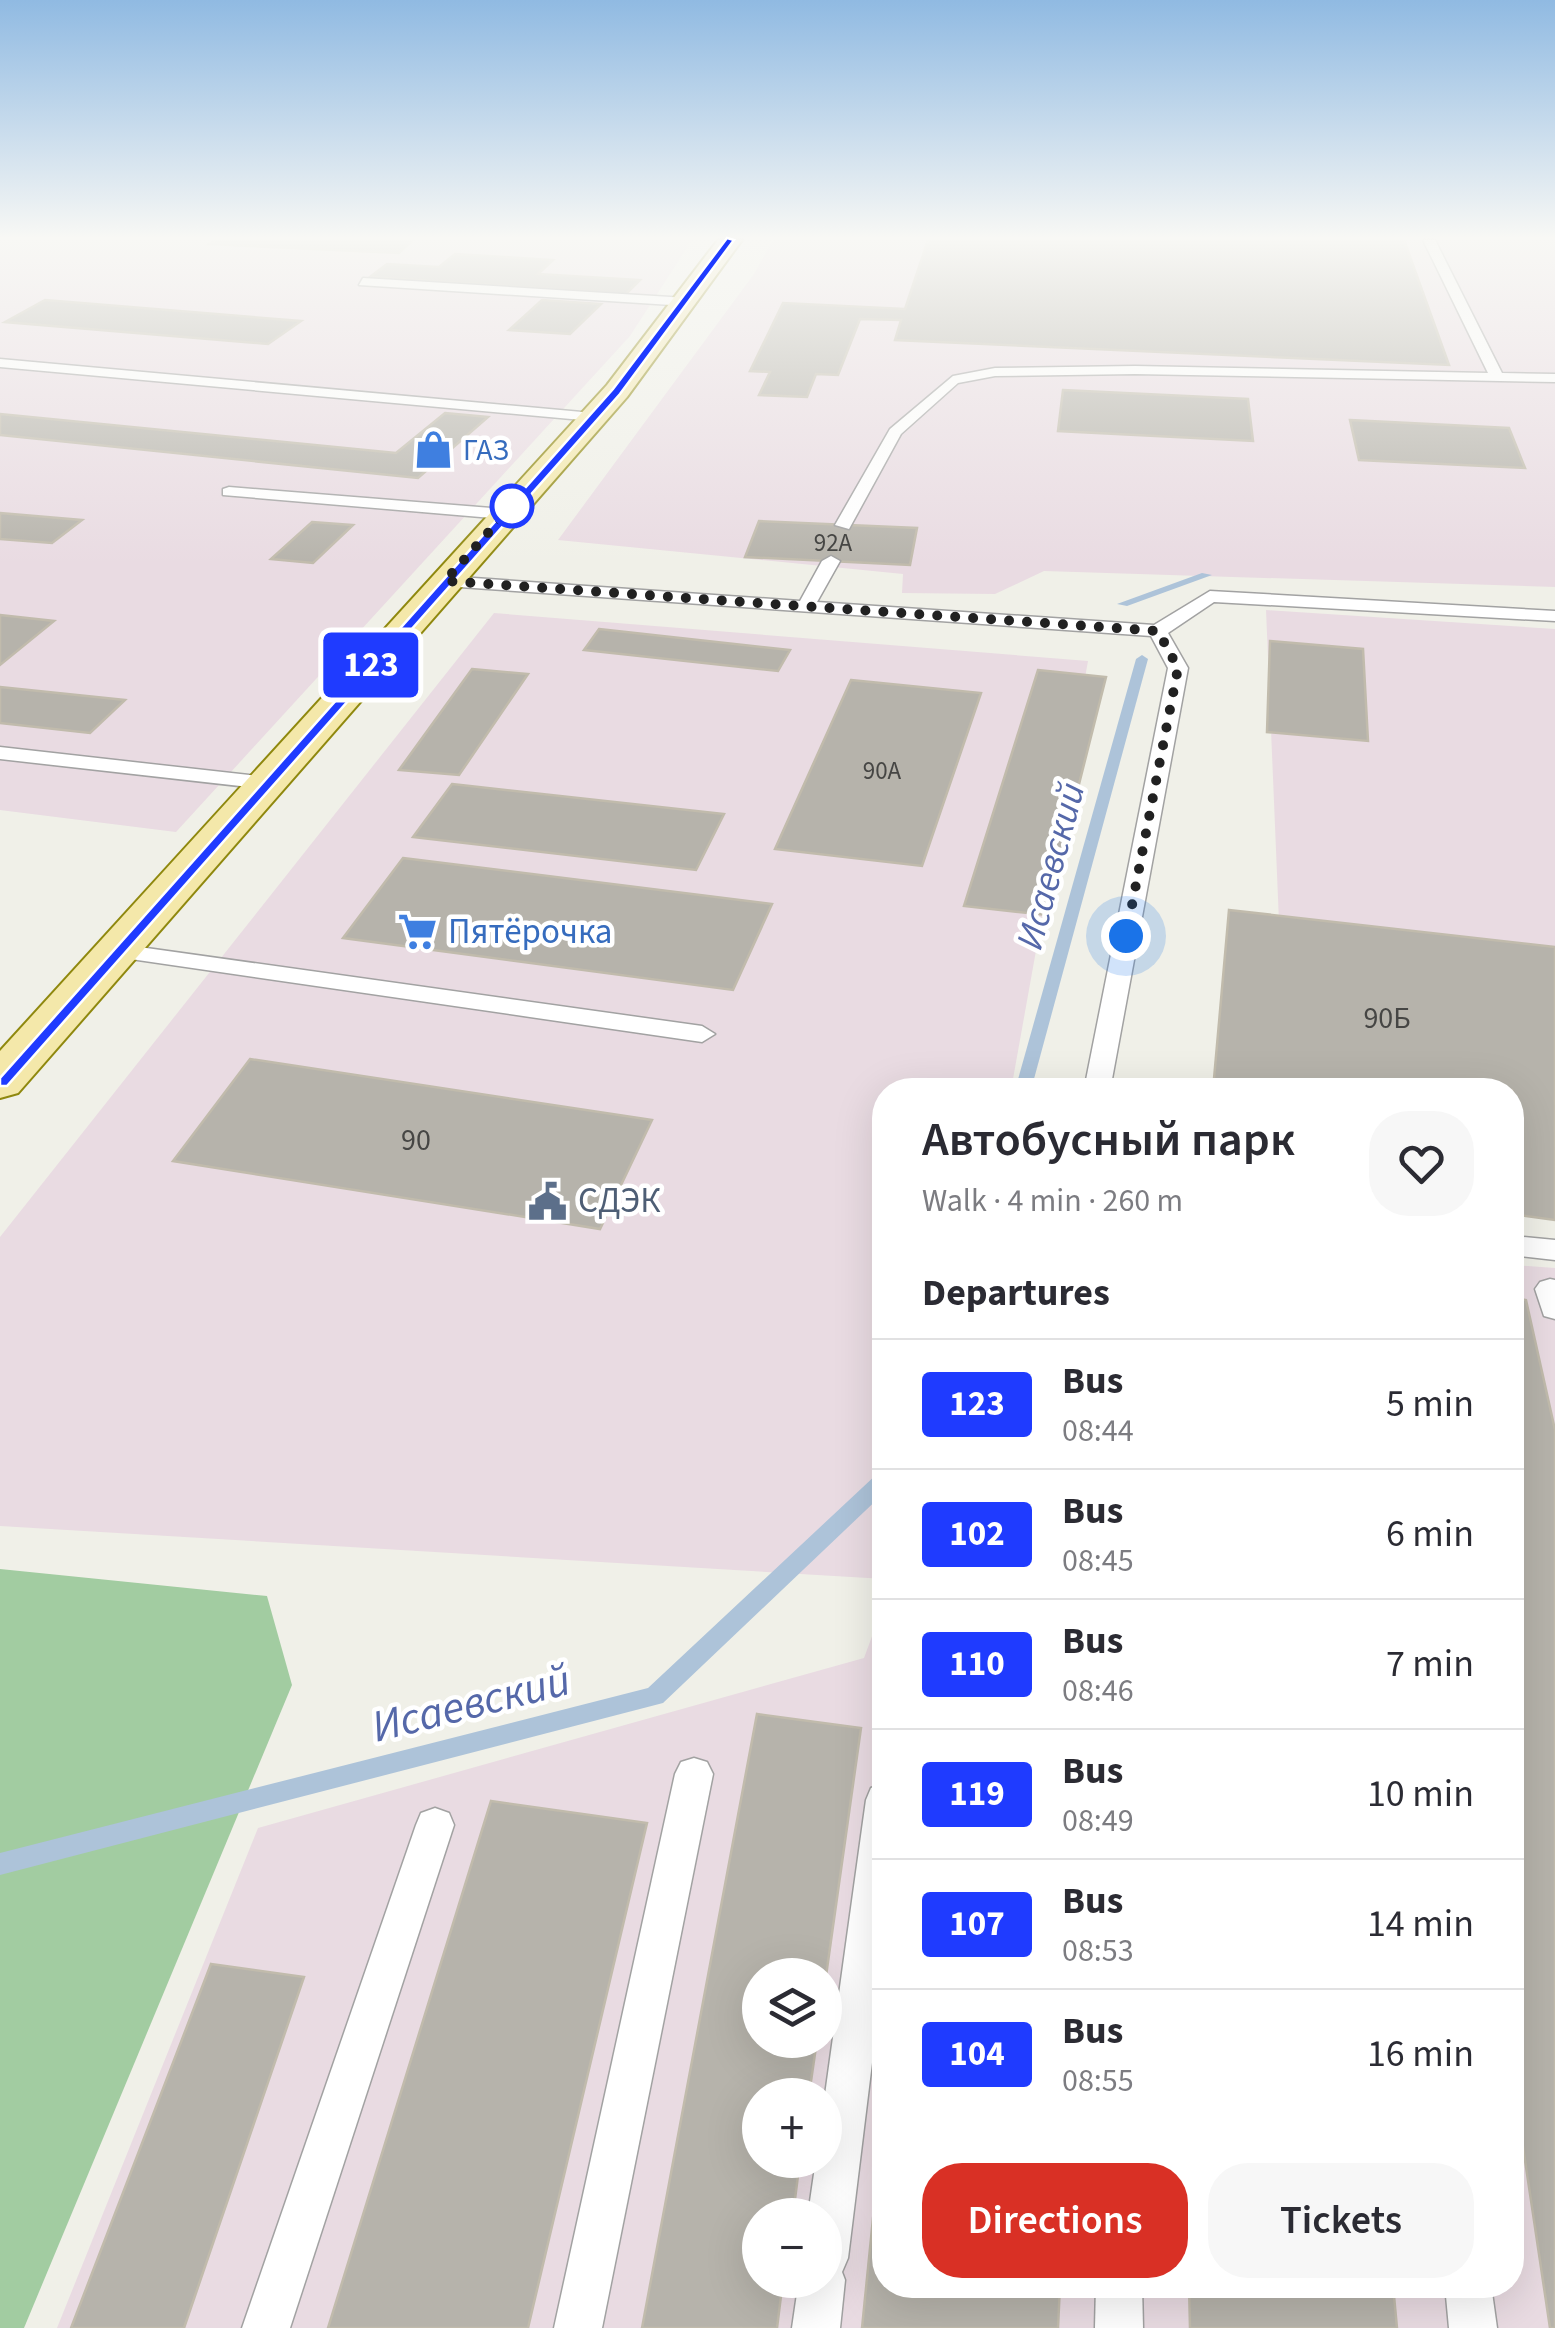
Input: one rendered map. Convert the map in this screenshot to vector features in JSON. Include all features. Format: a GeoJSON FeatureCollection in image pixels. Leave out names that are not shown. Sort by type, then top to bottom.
{"type":"FeatureCollection","features":[{"type":"Feature","properties":{"kind":"main road"},"geometry":{"type":"LineString","coordinates":[[0,1082],[593,417],[649,349]]}},
{"type":"Feature","properties":{"kind":"lane"},"geometry":{"type":"LineString","coordinates":[[1483,349],[1496,376]]}},
{"type":"Feature","properties":{"kind":"lane"},"geometry":{"type":"LineString","coordinates":[[0,363],[593,417]]}},
{"type":"Feature","properties":{"kind":"lane"},"geometry":{"type":"LineString","coordinates":[[843,525],[895,432],[954,380],[995,372],[1135,370],[1555,378]]}},
{"type":"Feature","properties":{"kind":"lane"},"geometry":{"type":"LineString","coordinates":[[230,492],[504,514]]}},
{"type":"Feature","properties":{"kind":"lane"},"geometry":{"type":"LineString","coordinates":[[805,608],[831,562]]}},
{"type":"Feature","properties":{"kind":"lane"},"geometry":{"type":"LineString","coordinates":[[445,581],[1158,631],[1210,596],[1555,616]]}},
{"type":"Feature","properties":{"kind":"lane"},"geometry":{"type":"LineString","coordinates":[[1099,1078],[1178,668],[1158,631]]}},
{"type":"Feature","properties":{"kind":"lane"},"geometry":{"type":"LineString","coordinates":[[0,754],[266,783]]}},
{"type":"Feature","properties":{"kind":"lane"},"geometry":{"type":"LineString","coordinates":[[118,950],[702,1034]]}},
{"type":"Feature","properties":{"kind":"lane"},"geometry":{"type":"LineString","coordinates":[[1524,1246],[1555,1250]]}},
{"type":"Feature","properties":{"kind":"lane"},"geometry":{"type":"LineString","coordinates":[[578,2328],[694,1774]]}},
{"type":"Feature","properties":{"kind":"lane"},"geometry":{"type":"LineString","coordinates":[[266,2328],[435,1825]]}},
{"type":"Feature","properties":{"kind":"lane"},"geometry":{"type":"LineString","coordinates":[[833,2198],[872,1899]]}},
{"type":"Feature","properties":{"kind":"lane"},"geometry":{"type":"LineString","coordinates":[[816,2328],[820,2298]]}},
{"type":"Feature","properties":{"kind":"lane"},"geometry":{"type":"LineString","coordinates":[[1119,2298],[1119,2328]]}},
{"type":"Feature","properties":{"kind":"lane"},"geometry":{"type":"LineString","coordinates":[[1470,2298],[1474,2328]]}},
{"type":"Feature","properties":{"kind":"shaded area"},"geometry":{"type":"Polygon","coordinates":[[[0,349],[618,349],[176,832],[0,810],[0,349]]]}},
{"type":"Feature","properties":{"kind":"shaded area"},"geometry":{"type":"Polygon","coordinates":[[[699,349],[1555,349],[1555,587],[1044,571],[995,594],[902,593],[903,574],[558,540],[699,349]]]}},
{"type":"Feature","properties":{"kind":"shaded area"},"geometry":{"type":"Polygon","coordinates":[[[1266,610],[1555,629],[1555,1197],[1524,1120],[1524,1078],[1286,1078],[1266,610]]]}},
{"type":"Feature","properties":{"kind":"shaded area"},"geometry":{"type":"Polygon","coordinates":[[[494,613],[1088,661],[1013,1078],[872,1078],[872,1578],[0,1526],[0,1237],[494,613]]]}},
{"type":"Feature","properties":{"kind":"shaded area"},"geometry":{"type":"Polygon","coordinates":[[[1524,1266],[1555,1268],[1555,2328],[57,2328],[258,1828],[864,1658],[872,1636],[872,2298],[1524,2298],[1524,1266]]]}},
{"type":"Feature","properties":{"kind":"green space"},"geometry":{"type":"Polygon","coordinates":[[[0,1569],[267,1596],[292,1685],[24,2328],[0,2328],[0,1569]]]}},
{"type":"Feature","properties":{"kind":"building"},"geometry":{"type":"Polygon","coordinates":[[[761,349],[848,349],[838,375],[816,374],[807,397],[759,395],[770,372],[750,371],[761,349]]]}},
{"type":"Feature","properties":{"kind":"building"},"geometry":{"type":"Polygon","coordinates":[[[1086,349],[1443,349],[1449,365],[1086,349]]]}},
{"type":"Feature","properties":{"kind":"building"},"geometry":{"type":"Polygon","coordinates":[[[1063,390],[1248,399],[1253,441],[1058,431],[1063,390]]]}},
{"type":"Feature","properties":{"kind":"building"},"geometry":{"type":"Polygon","coordinates":[[[445,413],[488,417],[418,478],[0,435],[0,414],[396,453],[445,413]]]}},
{"type":"Feature","properties":{"kind":"building"},"geometry":{"type":"Polygon","coordinates":[[[1350,420],[1509,428],[1525,468],[1359,460],[1350,420]]]}},
{"type":"Feature","properties":{"kind":"building"},"geometry":{"type":"Polygon","coordinates":[[[0,513],[82,520],[52,543],[0,539],[0,513]]]}},
{"type":"Feature","properties":{"kind":"building"},"geometry":{"type":"Polygon","coordinates":[[[759,521],[917,528],[910,565],[745,557],[759,521]]]}},
{"type":"Feature","properties":{"kind":"building"},"geometry":{"type":"Polygon","coordinates":[[[312,522],[353,525],[313,563],[271,559],[312,522]]]}},
{"type":"Feature","properties":{"kind":"building"},"geometry":{"type":"Polygon","coordinates":[[[0,615],[54,621],[0,665],[0,615]]]}},
{"type":"Feature","properties":{"kind":"building"},"geometry":{"type":"Polygon","coordinates":[[[599,629],[790,650],[778,671],[584,650],[599,629]]]}},
{"type":"Feature","properties":{"kind":"building"},"geometry":{"type":"Polygon","coordinates":[[[1270,641],[1363,649],[1368,741],[1267,732],[1270,641]]]}},
{"type":"Feature","properties":{"kind":"building"},"geometry":{"type":"Polygon","coordinates":[[[472,669],[528,674],[459,775],[399,770],[472,669]]]}},
{"type":"Feature","properties":{"kind":"building"},"geometry":{"type":"Polygon","coordinates":[[[1038,670],[1106,677],[1046,915],[964,906],[1038,670]]]}},
{"type":"Feature","properties":{"kind":"building"},"geometry":{"type":"Polygon","coordinates":[[[851,680],[981,693],[922,866],[775,849],[851,680]]]}},
{"type":"Feature","properties":{"kind":"building"},"geometry":{"type":"Polygon","coordinates":[[[0,687],[125,700],[90,733],[0,723],[0,687]]]}},
{"type":"Feature","properties":{"kind":"building"},"geometry":{"type":"Polygon","coordinates":[[[452,784],[724,814],[696,870],[413,837],[452,784]]]}},
{"type":"Feature","properties":{"kind":"building"},"geometry":{"type":"Polygon","coordinates":[[[403,858],[772,904],[733,990],[343,938],[403,858]]]}},
{"type":"Feature","properties":{"kind":"building"},"geometry":{"type":"Polygon","coordinates":[[[1229,910],[1555,947],[1555,1220],[1524,1216],[1524,1078],[1214,1078],[1229,910]]]}},
{"type":"Feature","properties":{"kind":"building"},"geometry":{"type":"Polygon","coordinates":[[[250,1059],[652,1120],[600,1229],[173,1161],[250,1059]]]}},
{"type":"Feature","properties":{"kind":"building"},"geometry":{"type":"Polygon","coordinates":[[[1524,1300],[1555,1430],[1555,2328],[1550,2328],[1524,2154],[1524,1300]]]}},
{"type":"Feature","properties":{"kind":"building"},"geometry":{"type":"Polygon","coordinates":[[[757,1714],[861,1728],[829,1958],[742,1958],[742,2058],[814,2058],[811,2078],[742,2078],[742,2178],[798,2178],[795,2198],[742,2198],[742,2298],[781,2298],[777,2328],[642,2328],[757,1714]]]}},
{"type":"Feature","properties":{"kind":"building"},"geometry":{"type":"Polygon","coordinates":[[[491,1801],[647,1823],[528,2328],[328,2328],[491,1801]]]}},
{"type":"Feature","properties":{"kind":"building"},"geometry":{"type":"Polygon","coordinates":[[[211,1964],[304,1977],[184,2328],[71,2328],[211,1964]]]}},
{"type":"Feature","properties":{"kind":"building"},"geometry":{"type":"Polygon","coordinates":[[[872,2228],[872,2298],[1059,2298],[1058,2328],[862,2328],[872,2228]]]}},
{"type":"Feature","properties":{"kind":"building"},"geometry":{"type":"Polygon","coordinates":[[[1189,2298],[1394,2298],[1397,2328],[1190,2328],[1189,2298]]]}},
{"type":"Feature","properties":{"kind":"waterway","name":"Исаевский"},"geometry":{"type":"LineString","coordinates":[[1123,604],[1206,575]]}},
{"type":"Feature","properties":{"kind":"waterway","name":"Исаевский"},"geometry":{"type":"LineString","coordinates":[[1026,1078],[1142,659]]}},
{"type":"Feature","properties":{"kind":"waterway","name":"Исаевский"},"geometry":{"type":"LineString","coordinates":[[0,1864],[655,1696],[872,1491]]}},
{"type":"Feature","properties":{"kind":"bus line","name":"123"},"geometry":{"type":"LineString","coordinates":[[0,1082],[652,349]]}},
{"type":"Feature","properties":{"kind":"place","name":"ГАЗ"},"geometry":{"type":"Point","coordinates":[433,450]}},
{"type":"Feature","properties":{"kind":"place","name":"Пятёрочка"},"geometry":{"type":"Point","coordinates":[418,932]}},
{"type":"Feature","properties":{"kind":"place","name":"СДЭК"},"geometry":{"type":"Point","coordinates":[548,1201]}},
{"type":"Feature","properties":{"kind":"route"},"geometry":{"type":"LineString","coordinates":[[512,506],[445,581],[1158,631],[1178,668],[1126,936]]}}]}
